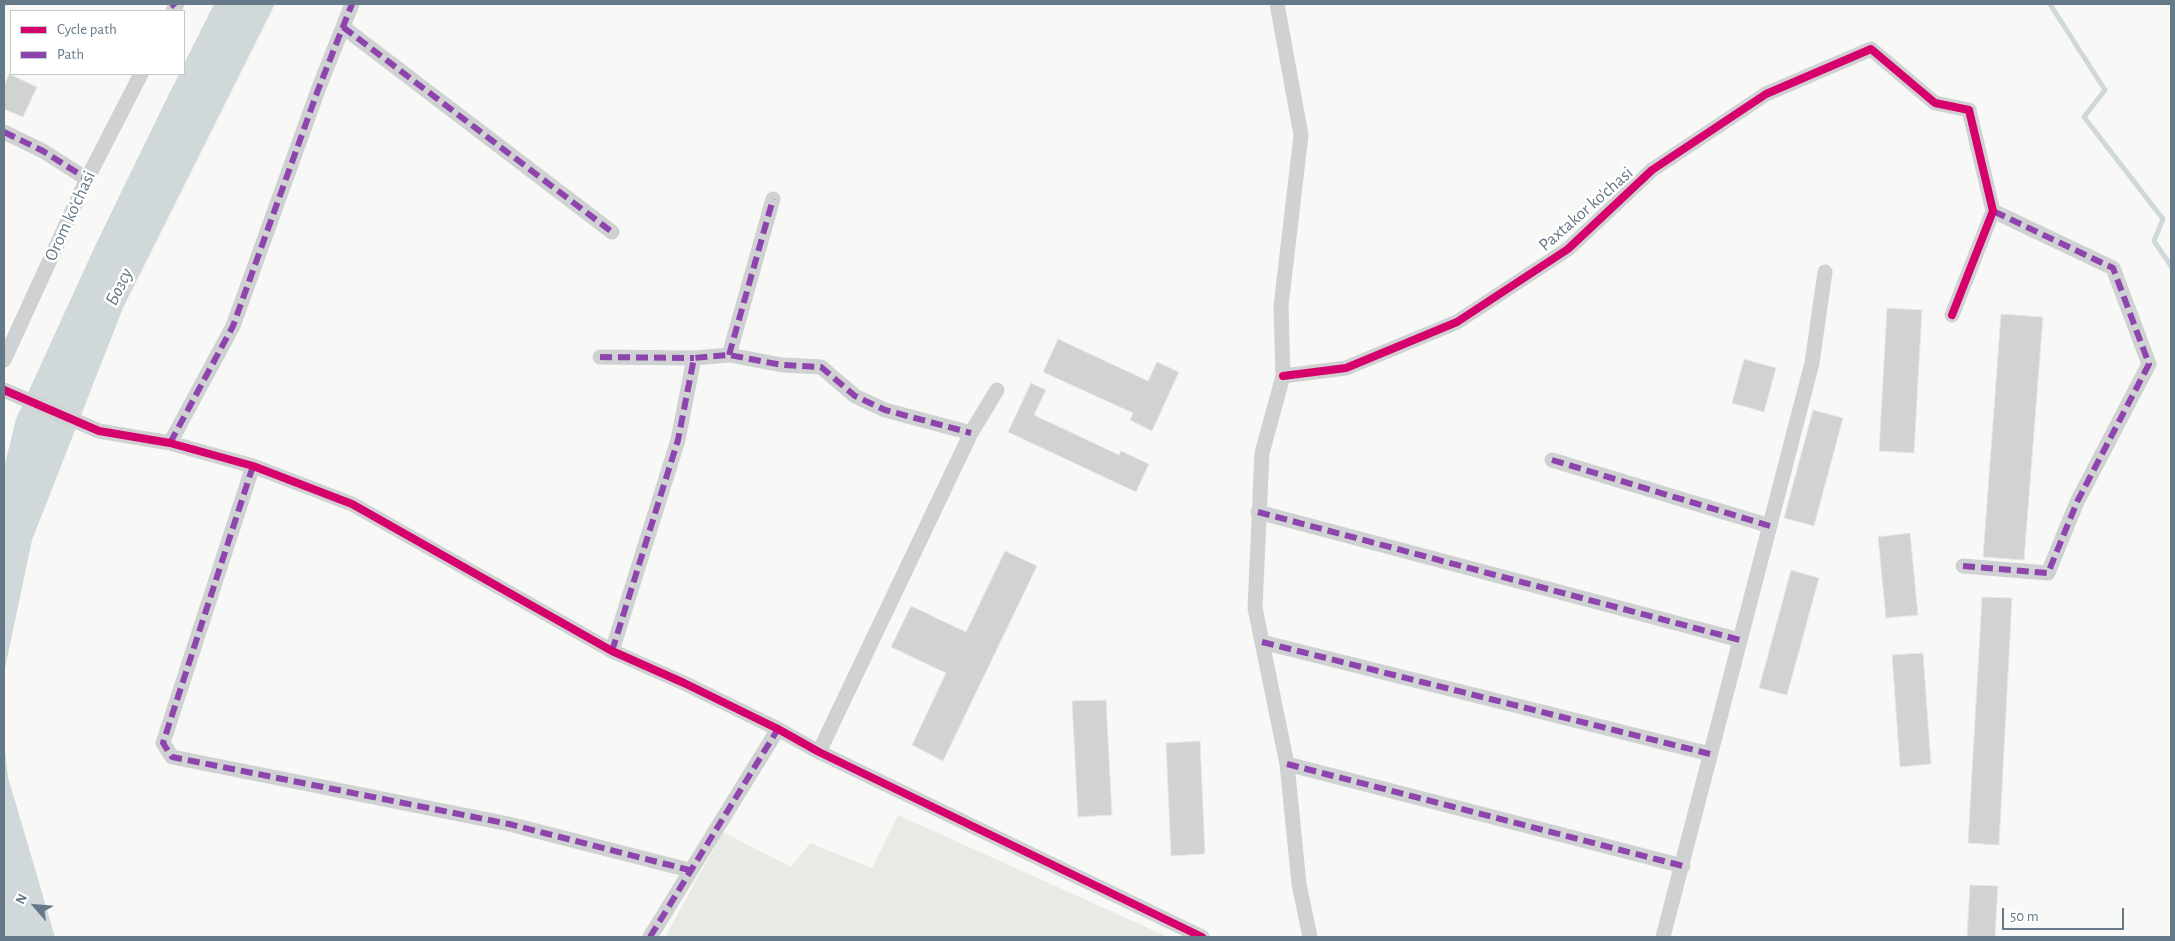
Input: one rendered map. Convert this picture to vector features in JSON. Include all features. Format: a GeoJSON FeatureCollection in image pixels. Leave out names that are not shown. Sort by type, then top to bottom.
{"type":"FeatureCollection","features":[{"type":"Feature","properties":{"kind":"street"},"geometry":{"type":"LineString","coordinates":[[170,443],[233,326],[318,90],[352,4]]}},
{"type":"Feature","properties":{"kind":"street"},"geometry":{"type":"LineString","coordinates":[[1277,4],[1301,135],[1281,306],[1283,376],[1262,453],[1255,608],[1287,764],[1300,884],[1310,937]]}},
{"type":"Feature","properties":{"kind":"street"},"geometry":{"type":"LineString","coordinates":[[343,27],[612,232]]}},
{"type":"Feature","properties":{"kind":"street","name":"Paxtakor ko'chasi"},"geometry":{"type":"LineString","coordinates":[[1283,376],[1346,368],[1457,322],[1568,249],[1652,170],[1766,94],[1871,49],[1935,103],[1969,110],[1993,211]]}},
{"type":"Feature","properties":{"kind":"street","name":"Orom ko'chasi"},"geometry":{"type":"LineString","coordinates":[[4,360],[87,179],[140,75]]}},
{"type":"Feature","properties":{"kind":"street"},"geometry":{"type":"LineString","coordinates":[[4,132],[43,151],[87,179]]}},
{"type":"Feature","properties":{"kind":"street"},"geometry":{"type":"LineString","coordinates":[[729,355],[772,199]]}},
{"type":"Feature","properties":{"kind":"street"},"geometry":{"type":"LineString","coordinates":[[1952,315],[1993,211],[2113,268],[2149,364],[2077,502],[2048,573],[1963,566]]}},
{"type":"Feature","properties":{"kind":"street"},"geometry":{"type":"LineString","coordinates":[[1663,937],[1812,364],[1825,272]]}},
{"type":"Feature","properties":{"kind":"street"},"geometry":{"type":"LineString","coordinates":[[600,357],[694,358],[729,355],[782,365],[821,367],[855,396],[885,410],[971,433]]}},
{"type":"Feature","properties":{"kind":"street"},"geometry":{"type":"LineString","coordinates":[[612,651],[678,440],[694,358]]}},
{"type":"Feature","properties":{"kind":"street"},"geometry":{"type":"LineString","coordinates":[[4,390],[99,431],[170,443],[253,466],[352,504],[612,651],[684,683],[778,729],[819,752],[1202,937]]}},
{"type":"Feature","properties":{"kind":"street"},"geometry":{"type":"LineString","coordinates":[[819,752],[971,433],[998,390]]}},
{"type":"Feature","properties":{"kind":"street"},"geometry":{"type":"LineString","coordinates":[[1552,460],[1770,526]]}},
{"type":"Feature","properties":{"kind":"street"},"geometry":{"type":"LineString","coordinates":[[253,466],[163,743],[172,757],[509,824],[690,870]]}},
{"type":"Feature","properties":{"kind":"street"},"geometry":{"type":"LineString","coordinates":[[1258,512],[1740,640]]}},
{"type":"Feature","properties":{"kind":"street"},"geometry":{"type":"LineString","coordinates":[[1262,642],[1710,754]]}},
{"type":"Feature","properties":{"kind":"street"},"geometry":{"type":"LineString","coordinates":[[650,937],[778,729]]}},
{"type":"Feature","properties":{"kind":"street"},"geometry":{"type":"LineString","coordinates":[[1287,764],[1683,866]]}},
{"type":"Feature","properties":{"kind":"shaded area"},"geometry":{"type":"Polygon","coordinates":[[[898,815],[1168,937],[665,937],[723,832],[791,867],[810,843],[872,868],[898,815]]]}},
{"type":"Feature","properties":{"kind":"water","name":"Бозсу"},"geometry":{"type":"Polygon","coordinates":[[[214,4],[275,4],[123,308],[32,540],[4,673],[4,468],[16,419],[96,244],[179,75],[185,75],[185,62],[214,4]]]}},
{"type":"Feature","properties":{"kind":"water"},"geometry":{"type":"Polygon","coordinates":[[[4,742],[8,777],[55,937],[4,937],[4,742]]]}},
{"type":"Feature","properties":{"kind":"building"},"geometry":{"type":"Polygon","coordinates":[[[9,74],[37,87],[23,117],[4,109],[4,86],[9,74]]]}},
{"type":"Feature","properties":{"kind":"building"},"geometry":{"type":"Polygon","coordinates":[[[1887,308],[1922,310],[1914,453],[1879,451],[1887,308]]]}},
{"type":"Feature","properties":{"kind":"building"},"geometry":{"type":"Polygon","coordinates":[[[2001,314],[2043,317],[2024,560],[1983,557],[2001,314]]]}},
{"type":"Feature","properties":{"kind":"building"},"geometry":{"type":"Polygon","coordinates":[[[1058,339],[1148,381],[1157,362],[1179,372],[1152,431],[1130,420],[1133,413],[1043,372],[1058,339]]]}},
{"type":"Feature","properties":{"kind":"building"},"geometry":{"type":"Polygon","coordinates":[[[1744,359],[1776,368],[1764,412],[1732,403],[1744,359]]]}},
{"type":"Feature","properties":{"kind":"building"},"geometry":{"type":"Polygon","coordinates":[[[1031,383],[1046,390],[1034,415],[1119,455],[1121,451],[1149,464],[1136,492],[1008,432],[1031,383]]]}},
{"type":"Feature","properties":{"kind":"building"},"geometry":{"type":"Polygon","coordinates":[[[1813,410],[1843,418],[1814,526],[1784,518],[1813,410]]]}},
{"type":"Feature","properties":{"kind":"building"},"geometry":{"type":"Polygon","coordinates":[[[1910,533],[1918,615],[1886,618],[1878,537],[1910,533]]]}},
{"type":"Feature","properties":{"kind":"building"},"geometry":{"type":"Polygon","coordinates":[[[1005,551],[1037,566],[943,761],[912,745],[946,673],[891,647],[911,606],[966,632],[1005,551]]]}},
{"type":"Feature","properties":{"kind":"building"},"geometry":{"type":"Polygon","coordinates":[[[1791,570],[1819,578],[1787,695],[1759,688],[1791,570]]]}},
{"type":"Feature","properties":{"kind":"building"},"geometry":{"type":"Polygon","coordinates":[[[1982,597],[2012,598],[1999,845],[1968,843],[1982,597]]]}},
{"type":"Feature","properties":{"kind":"building"},"geometry":{"type":"Polygon","coordinates":[[[1923,653],[1931,764],[1900,767],[1892,655],[1923,653]]]}},
{"type":"Feature","properties":{"kind":"building"},"geometry":{"type":"Polygon","coordinates":[[[1106,700],[1112,815],[1078,817],[1072,701],[1106,700]]]}},
{"type":"Feature","properties":{"kind":"building"},"geometry":{"type":"Polygon","coordinates":[[[1200,741],[1205,854],[1171,856],[1166,743],[1200,741]]]}},
{"type":"Feature","properties":{"kind":"building"},"geometry":{"type":"Polygon","coordinates":[[[1970,885],[1998,886],[1995,937],[1967,937],[1970,885]]]}},
{"type":"Feature","properties":{"kind":"waterway"},"geometry":{"type":"LineString","coordinates":[[2050,4],[2105,90],[2084,117],[2163,219],[2154,241],[2171,266]]}},
{"type":"Feature","properties":{"kind":"marked path"},"geometry":{"type":"LineString","coordinates":[[172,4],[175,7]]}},
{"type":"Feature","properties":{"kind":"marked path"},"geometry":{"type":"LineString","coordinates":[[170,443],[233,326],[318,90],[352,4]]}},
{"type":"Feature","properties":{"kind":"marked path"},"geometry":{"type":"LineString","coordinates":[[343,27],[612,232]]}},
{"type":"Feature","properties":{"kind":"marked path"},"geometry":{"type":"LineString","coordinates":[[4,132],[43,151],[87,179]]}},
{"type":"Feature","properties":{"kind":"marked path"},"geometry":{"type":"LineString","coordinates":[[729,355],[773,199]]}},
{"type":"Feature","properties":{"kind":"marked path"},"geometry":{"type":"LineString","coordinates":[[1963,566],[2048,573],[2077,502],[2149,364],[2113,268],[1993,211]]}},
{"type":"Feature","properties":{"kind":"marked path"},"geometry":{"type":"LineString","coordinates":[[612,651],[678,440],[694,358],[729,355],[782,365],[821,367],[855,396],[885,410],[971,433]]}},
{"type":"Feature","properties":{"kind":"marked path"},"geometry":{"type":"LineString","coordinates":[[600,357],[694,358]]}},
{"type":"Feature","properties":{"kind":"marked path"},"geometry":{"type":"LineString","coordinates":[[1552,460],[1770,526]]}},
{"type":"Feature","properties":{"kind":"marked path"},"geometry":{"type":"LineString","coordinates":[[253,466],[163,743],[172,757],[509,824],[689,870]]}},
{"type":"Feature","properties":{"kind":"marked path"},"geometry":{"type":"LineString","coordinates":[[1258,512],[1740,640]]}},
{"type":"Feature","properties":{"kind":"marked path"},"geometry":{"type":"LineString","coordinates":[[1262,642],[1710,754]]}},
{"type":"Feature","properties":{"kind":"marked path"},"geometry":{"type":"LineString","coordinates":[[650,937],[778,729]]}},
{"type":"Feature","properties":{"kind":"marked path"},"geometry":{"type":"LineString","coordinates":[[1287,764],[1683,866]]}},
{"type":"Feature","properties":{"kind":"cycle path"},"geometry":{"type":"LineString","coordinates":[[1283,376],[1346,368],[1457,322],[1568,249],[1652,170],[1766,94],[1871,49],[1935,103],[1969,110],[1993,211],[1952,315]]}},
{"type":"Feature","properties":{"kind":"cycle path"},"geometry":{"type":"LineString","coordinates":[[4,390],[99,431],[170,443],[253,466],[352,504],[612,651],[684,683],[778,729],[819,752],[1202,937]]}}]}
